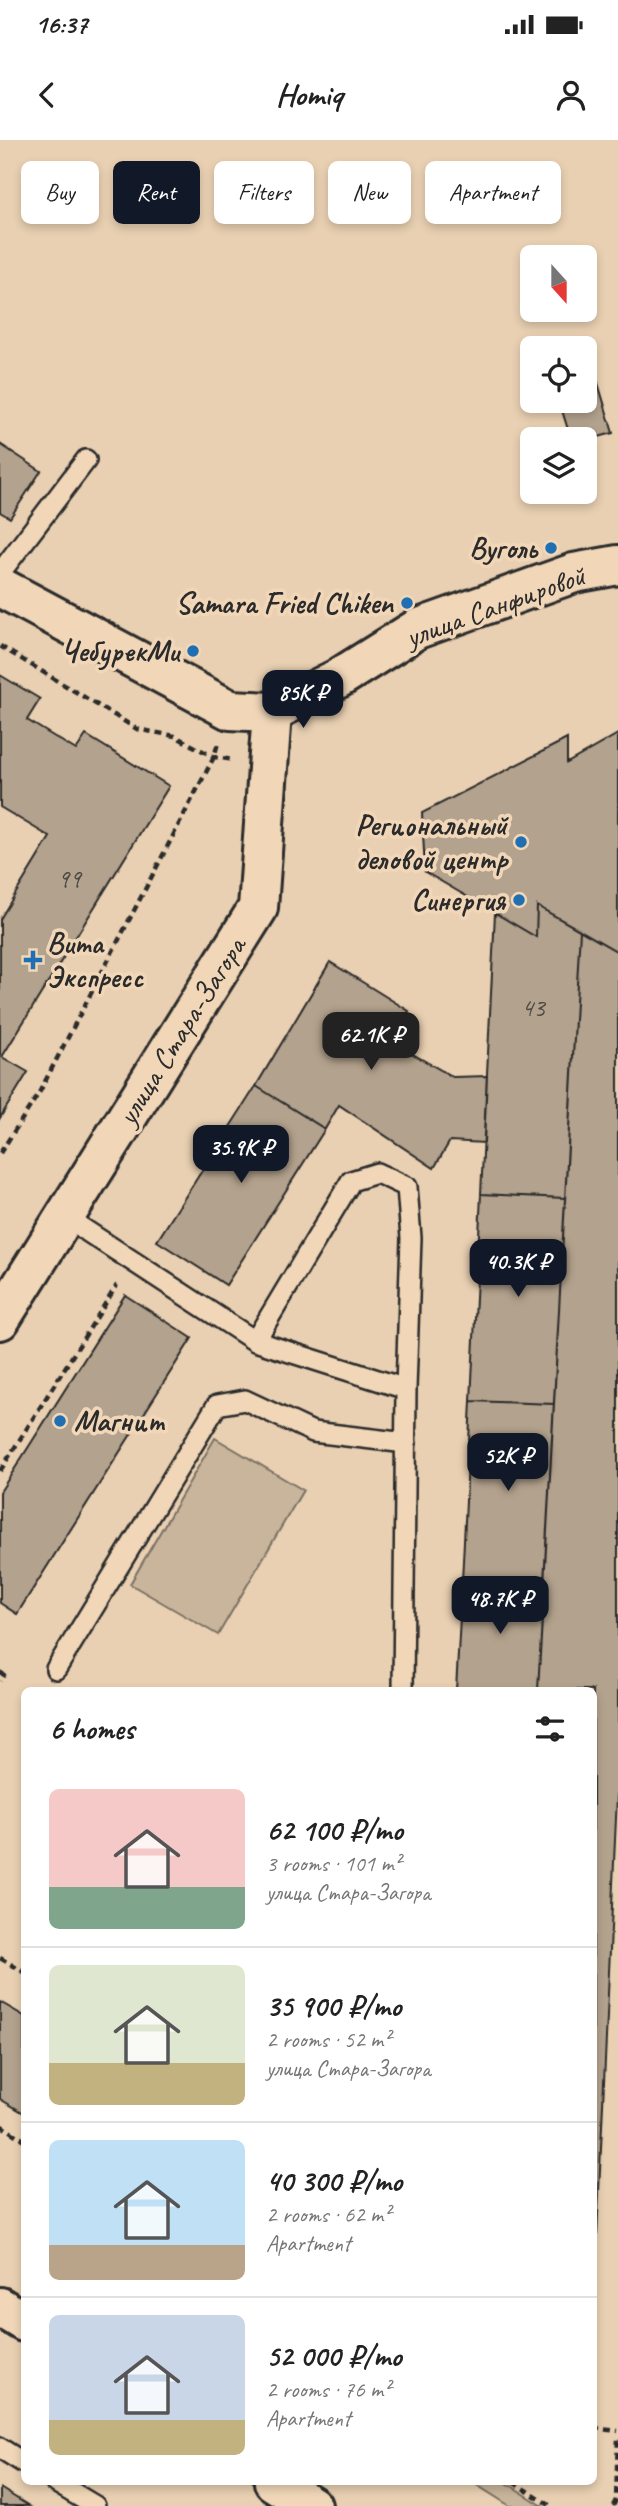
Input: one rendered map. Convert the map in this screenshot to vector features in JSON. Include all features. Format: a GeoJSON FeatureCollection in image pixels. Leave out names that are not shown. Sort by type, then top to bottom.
{"type":"FeatureCollection","features":[{"type":"Feature","properties":{"kind":"street","name":"улица Санфировой"},"geometry":{"type":"LineString","coordinates":[[0,587],[230,710],[272,712],[339,678],[416,629],[574,573],[618,565]]}},
{"type":"Feature","properties":{"kind":"street","name":"улица Стара-Загора"},"geometry":{"type":"LineString","coordinates":[[0,1320],[258,908],[272,712]]}},
{"type":"Feature","properties":{"kind":"street"},"geometry":{"type":"LineString","coordinates":[[0,2307],[21,2320]]}},
{"type":"Feature","properties":{"kind":"street"},"geometry":{"type":"LineString","coordinates":[[279,2485],[312,2506]]}},
{"type":"Feature","properties":{"kind":"lane"},"geometry":{"type":"LineString","coordinates":[[0,573],[86,460]]}},
{"type":"Feature","properties":{"kind":"lane"},"geometry":{"type":"LineString","coordinates":[[255,1341],[351,1181],[377,1173],[407,1188],[411,1238],[406,1389],[403,1687]]}},
{"type":"Feature","properties":{"kind":"lane"},"geometry":{"type":"LineString","coordinates":[[65,1217],[255,1341],[406,1389]]}},
{"type":"Feature","properties":{"kind":"lane"},"geometry":{"type":"LineString","coordinates":[[56,1669],[217,1405],[245,1401],[313,1432],[406,1443]]}},
{"type":"Feature","properties":{"kind":"lane"},"geometry":{"type":"LineString","coordinates":[[0,2448],[21,2461]]}},
{"type":"Feature","properties":{"kind":"lane"},"geometry":{"type":"LineString","coordinates":[[60,2485],[95,2506]]}},
{"type":"Feature","properties":{"kind":"path"},"geometry":{"type":"LineString","coordinates":[[0,646],[137,729],[175,736],[214,757],[269,766]]}},
{"type":"Feature","properties":{"kind":"path"},"geometry":{"type":"LineString","coordinates":[[0,1153],[39,1093],[214,757]]}},
{"type":"Feature","properties":{"kind":"path"},"geometry":{"type":"LineString","coordinates":[[0,1471],[132,1261]]}},
{"type":"Feature","properties":{"kind":"path"},"geometry":{"type":"LineString","coordinates":[[0,1672],[4,1675],[0,1681]]}},
{"type":"Feature","properties":{"kind":"path"},"geometry":{"type":"LineString","coordinates":[[0,1958],[21,1970]]}},
{"type":"Feature","properties":{"kind":"path"},"geometry":{"type":"LineString","coordinates":[[0,2125],[21,2138]]}},
{"type":"Feature","properties":{"kind":"path"},"geometry":{"type":"LineString","coordinates":[[597,2429],[618,2434],[613,2506]]}},
{"type":"Feature","properties":{"kind":"path"},"geometry":{"type":"LineString","coordinates":[[518,2485],[551,2506]]}},
{"type":"Feature","properties":{"kind":"shaded area"},"geometry":{"type":"Polygon","coordinates":[[[215,1438],[303,1490],[218,1635],[130,1584],[215,1438]]]}},
{"type":"Feature","properties":{"kind":"shaded area"},"geometry":{"type":"Polygon","coordinates":[[[477,2485],[510,2485],[543,2506],[510,2506],[477,2485]]]}},
{"type":"Feature","properties":{"kind":"building"},"geometry":{"type":"Polygon","coordinates":[[[597,380],[613,433],[597,437],[597,427],[567,427],[563,413],[597,413],[597,380]]]}},
{"type":"Feature","properties":{"kind":"building"},"geometry":{"type":"Polygon","coordinates":[[[0,444],[41,471],[10,518],[0,512],[0,444]]]}},
{"type":"Feature","properties":{"kind":"building"},"geometry":{"type":"Polygon","coordinates":[[[0,675],[40,699],[27,720],[76,750],[86,735],[169,786],[2,1057],[28,1072],[0,1118],[0,919],[50,837],[0,807],[0,675]]]}},
{"type":"Feature","properties":{"kind":"building","name":"Региональный деловой центр"},"geometry":{"type":"Polygon","coordinates":[[[618,734],[618,952],[537,906],[536,937],[425,872],[422,813],[567,739],[567,763],[618,734]]]}},
{"type":"Feature","properties":{"kind":"building"},"geometry":{"type":"Polygon","coordinates":[[[537,906],[580,930],[565,1198],[481,1194],[495,913],[536,937],[537,906]]]}},
{"type":"Feature","properties":{"kind":"building"},"geometry":{"type":"Polygon","coordinates":[[[580,930],[618,952],[618,1774],[597,2236],[597,1687],[538,1687],[580,930]]]}},
{"type":"Feature","properties":{"kind":"building"},"geometry":{"type":"Polygon","coordinates":[[[330,962],[409,1011],[390,1041],[453,1077],[487,1076],[484,1143],[450,1141],[434,1168],[339,1105],[325,1129],[256,1086],[330,962]]]}},
{"type":"Feature","properties":{"kind":"building"},"geometry":{"type":"Polygon","coordinates":[[[256,1086],[325,1129],[226,1285],[157,1241],[256,1086]]]}},
{"type":"Feature","properties":{"kind":"building"},"geometry":{"type":"Polygon","coordinates":[[[481,1194],[565,1198],[554,1404],[471,1401],[481,1194]]]}},
{"type":"Feature","properties":{"kind":"building"},"geometry":{"type":"Polygon","coordinates":[[[125,1295],[192,1338],[17,1614],[0,1603],[0,1492],[125,1295]]]}},
{"type":"Feature","properties":{"kind":"building"},"geometry":{"type":"Polygon","coordinates":[[[471,1401],[554,1404],[544,1585],[462,1581],[471,1401]]]}},
{"type":"Feature","properties":{"kind":"building"},"geometry":{"type":"Polygon","coordinates":[[[462,1581],[544,1585],[538,1687],[456,1687],[462,1581]]]}},
{"type":"Feature","properties":{"kind":"building"},"geometry":{"type":"Polygon","coordinates":[[[0,2002],[21,2014],[21,2111],[0,2099],[0,2002]]]}},
{"type":"Feature","properties":{"kind":"building"},"geometry":{"type":"Polygon","coordinates":[[[0,2488],[29,2506],[0,2506],[0,2488]]]}},
{"type":"Feature","properties":{"kind":"place","name":"Вуголь"},"geometry":{"type":"Point","coordinates":[551,548]}},
{"type":"Feature","properties":{"kind":"place","name":"Samara Fried Chiken"},"geometry":{"type":"Point","coordinates":[407,603]}},
{"type":"Feature","properties":{"kind":"place","name":"ЧебурекМи"},"geometry":{"type":"Point","coordinates":[193,651]}},
{"type":"Feature","properties":{"kind":"place","name":"Региональный деловой центр"},"geometry":{"type":"Point","coordinates":[521,842]}},
{"type":"Feature","properties":{"kind":"place","name":"Синергия"},"geometry":{"type":"Point","coordinates":[519,900]}},
{"type":"Feature","properties":{"kind":"place","name":"Вита Экспресс"},"geometry":{"type":"Point","coordinates":[33,960]}},
{"type":"Feature","properties":{"kind":"place","name":"Магнит"},"geometry":{"type":"Point","coordinates":[60,1421]}}]}
